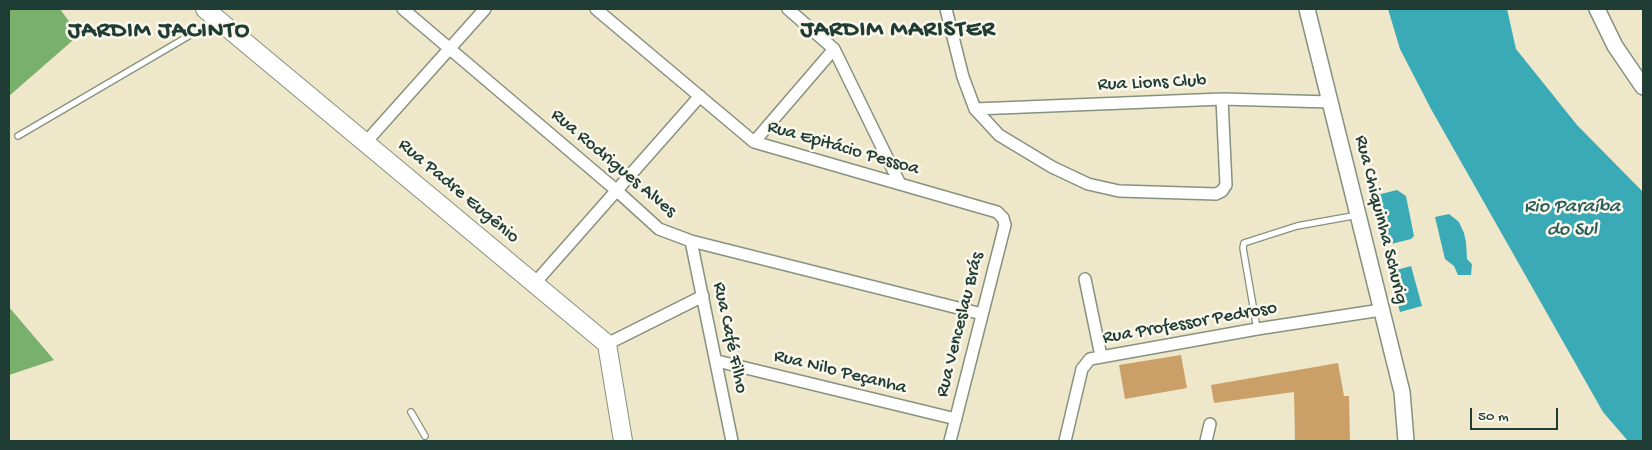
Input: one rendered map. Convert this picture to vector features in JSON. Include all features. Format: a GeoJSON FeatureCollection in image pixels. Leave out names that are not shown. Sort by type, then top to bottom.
{"type":"FeatureCollection","features":[{"type":"Feature","properties":{"kind":"main road","name":"Rua Padre Eugênio"},"geometry":{"type":"LineString","coordinates":[[212,14],[607,344]]}},
{"type":"Feature","properties":{"kind":"main road"},"geometry":{"type":"LineString","coordinates":[[607,344],[623,441]]}},
{"type":"Feature","properties":{"kind":"street","name":"Rua Rodrigues Alves"},"geometry":{"type":"LineString","coordinates":[[403,9],[616,190],[659,229],[691,241],[982,314]]}},
{"type":"Feature","properties":{"kind":"street"},"geometry":{"type":"LineString","coordinates":[[366,142],[485,9]]}},
{"type":"Feature","properties":{"kind":"street","name":"Rua Epitácio Pessoa"},"geometry":{"type":"LineString","coordinates":[[596,9],[754,142],[997,212],[1003,218]]}},
{"type":"Feature","properties":{"kind":"street"},"geometry":{"type":"LineString","coordinates":[[788,9],[834,49],[900,184]]}},
{"type":"Feature","properties":{"kind":"street"},"geometry":{"type":"LineString","coordinates":[[946,9],[962,77],[975,109],[999,134],[1052,167],[1088,184],[1119,191],[1216,194],[1222,192],[1226,185],[1222,99]]}},
{"type":"Feature","properties":{"kind":"street","name":"Rua Chiquinha Schurig"},"geometry":{"type":"LineString","coordinates":[[1307,9],[1402,392],[1406,441]]}},
{"type":"Feature","properties":{"kind":"street"},"geometry":{"type":"LineString","coordinates":[[1597,9],[1615,46],[1643,87]]}},
{"type":"Feature","properties":{"kind":"street"},"geometry":{"type":"LineString","coordinates":[[754,142],[834,49]]}},
{"type":"Feature","properties":{"kind":"street"},"geometry":{"type":"LineString","coordinates":[[534,284],[700,96]]}},
{"type":"Feature","properties":{"kind":"street","name":"Rua Lions Club"},"geometry":{"type":"LineString","coordinates":[[975,109],[1222,99],[1330,102]]}},
{"type":"Feature","properties":{"kind":"street","name":"Rua Venceslau Brás"},"geometry":{"type":"LineString","coordinates":[[950,441],[1004,226],[1003,218]]}},
{"type":"Feature","properties":{"kind":"street","name":"Rua Café Filho"},"geometry":{"type":"LineString","coordinates":[[691,241],[732,441]]}},
{"type":"Feature","properties":{"kind":"street"},"geometry":{"type":"LineString","coordinates":[[1085,279],[1101,356]]}},
{"type":"Feature","properties":{"kind":"street"},"geometry":{"type":"LineString","coordinates":[[607,344],[703,296]]}},
{"type":"Feature","properties":{"kind":"street","name":"Rua Professor Pedroso"},"geometry":{"type":"LineString","coordinates":[[1065,441],[1082,369],[1090,359],[1257,329],[1381,310]]}},
{"type":"Feature","properties":{"kind":"street","name":"Rua Nilo Peçanha"},"geometry":{"type":"LineString","coordinates":[[717,361],[956,419]]}},
{"type":"Feature","properties":{"kind":"street"},"geometry":{"type":"LineString","coordinates":[[1206,441],[1210,424]]}},
{"type":"Feature","properties":{"kind":"lane"},"geometry":{"type":"LineString","coordinates":[[18,136],[212,14]]}},
{"type":"Feature","properties":{"kind":"lane"},"geometry":{"type":"LineString","coordinates":[[1257,329],[1244,244],[1297,226],[1358,215]]}},
{"type":"Feature","properties":{"kind":"lane"},"geometry":{"type":"LineString","coordinates":[[411,412],[425,436]]}},
{"type":"Feature","properties":{"kind":"green space"},"geometry":{"type":"Polygon","coordinates":[[[9,9],[60,9],[79,35],[9,96],[9,9]]]}},
{"type":"Feature","properties":{"kind":"green space"},"geometry":{"type":"Polygon","coordinates":[[[9,307],[54,360],[9,375],[9,307]]]}},
{"type":"Feature","properties":{"kind":"water","name":"Rio Paraíba do Sul"},"geometry":{"type":"Polygon","coordinates":[[[1388,9],[1507,9],[1516,49],[1577,125],[1643,192],[1643,441],[1628,441],[1603,412],[1431,109],[1400,49],[1388,9]]]}},
{"type":"Feature","properties":{"kind":"water"},"geometry":{"type":"Polygon","coordinates":[[[1397,190],[1406,196],[1414,236],[1411,239],[1387,245],[1381,242],[1372,202],[1377,195],[1397,190]]]}},
{"type":"Feature","properties":{"kind":"water"},"geometry":{"type":"Polygon","coordinates":[[[1449,214],[1459,222],[1464,233],[1467,259],[1472,264],[1471,275],[1458,275],[1454,266],[1445,259],[1435,217],[1449,214]]]}},
{"type":"Feature","properties":{"kind":"water"},"geometry":{"type":"Polygon","coordinates":[[[1411,266],[1422,306],[1400,312],[1389,272],[1411,266]]]}},
{"type":"Feature","properties":{"kind":"building"},"geometry":{"type":"Polygon","coordinates":[[[1181,355],[1187,388],[1125,399],[1119,365],[1181,355]]]}},
{"type":"Feature","properties":{"kind":"building"},"geometry":{"type":"Polygon","coordinates":[[[1338,363],[1344,396],[1349,396],[1350,441],[1295,441],[1294,392],[1214,403],[1211,385],[1338,363]]]}},
{"type":"Feature","properties":{"kind":"district","name":"JARDIM MARISTER"},"geometry":{"type":"Point","coordinates":[898,31]}},
{"type":"Feature","properties":{"kind":"district","name":"JARDIM JACINTO"},"geometry":{"type":"Point","coordinates":[159,32]}}]}
